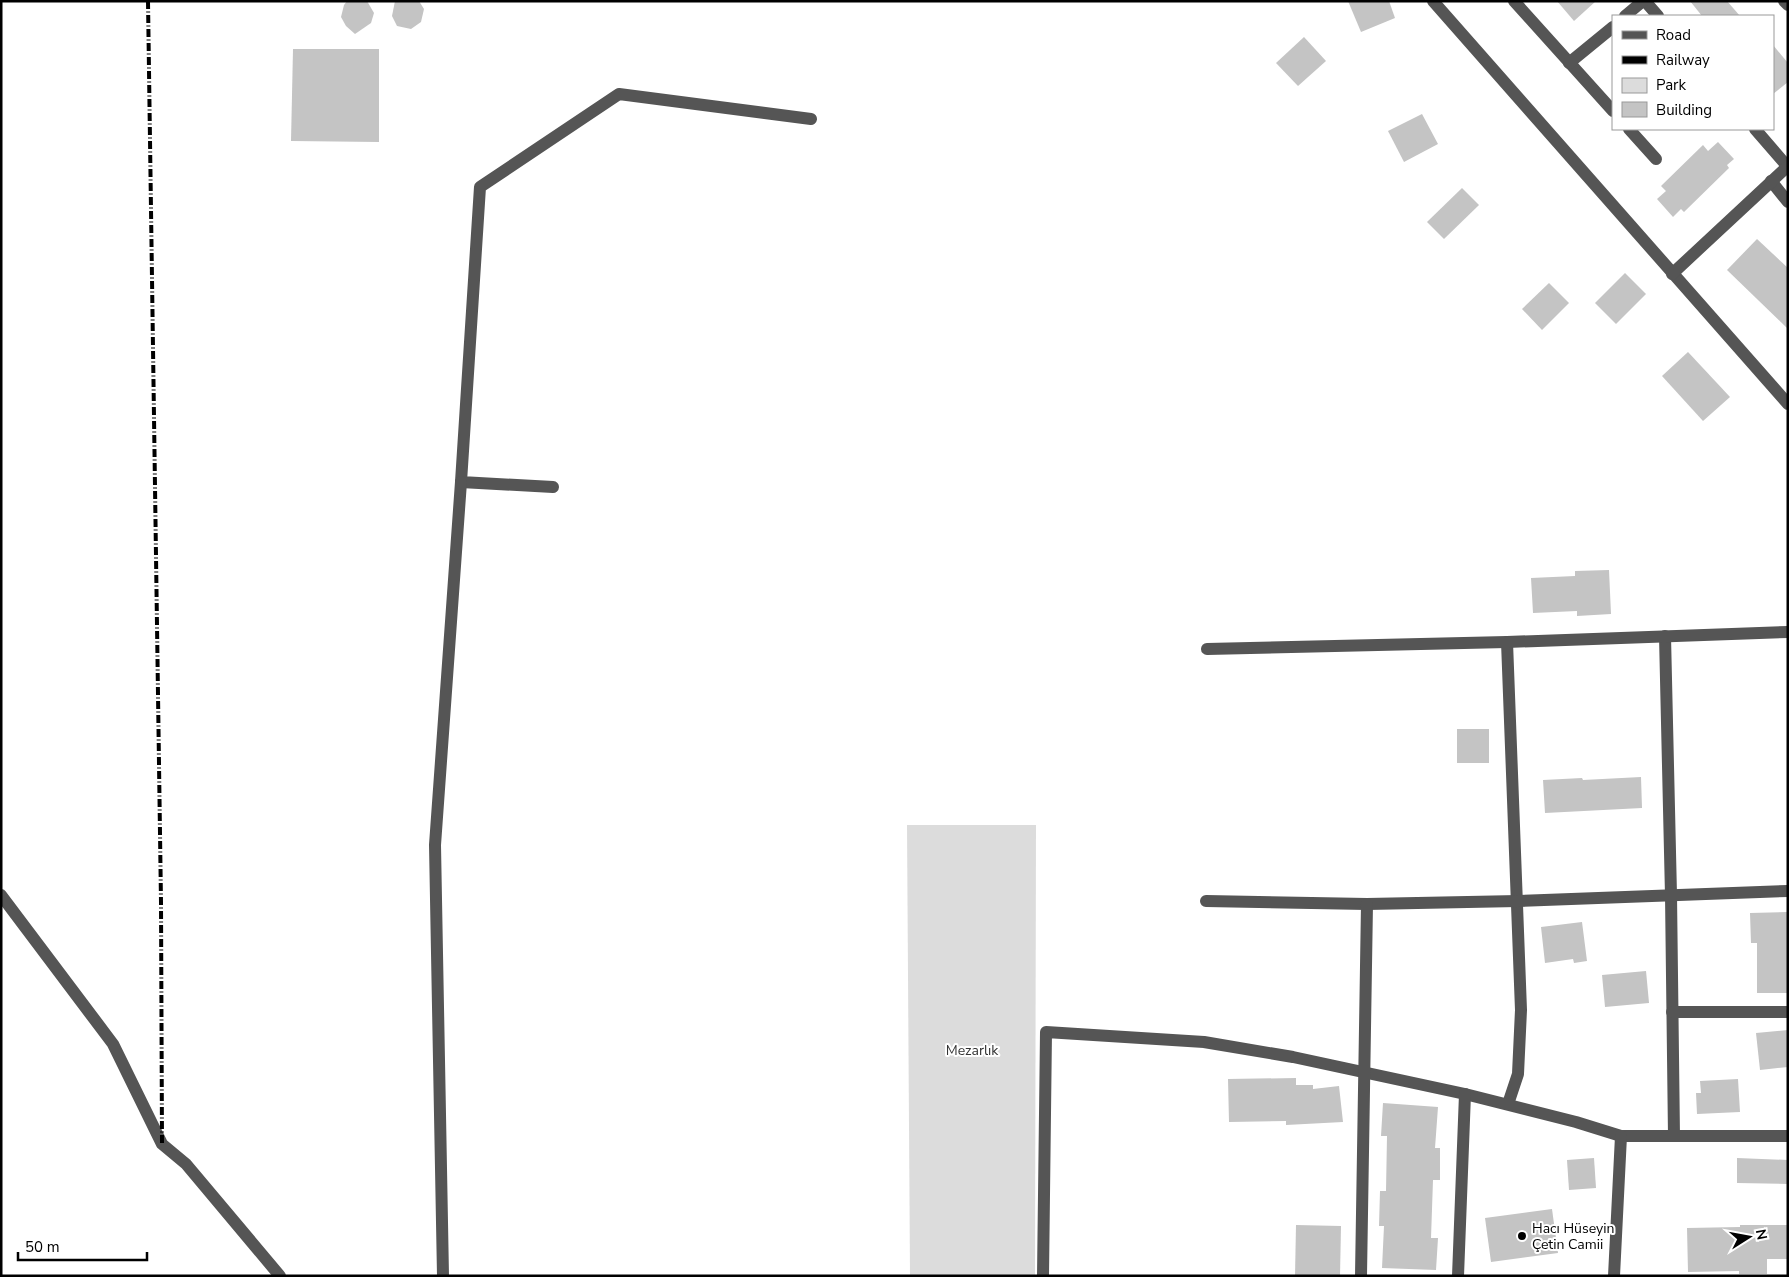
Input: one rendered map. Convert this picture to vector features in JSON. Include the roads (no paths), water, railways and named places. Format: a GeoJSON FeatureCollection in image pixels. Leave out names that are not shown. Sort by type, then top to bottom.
{"type":"FeatureCollection","features":[{"type":"Feature","properties":{"kind":"street"},"geometry":{"type":"LineString","coordinates":[[1433,1],[1788,404]]}},
{"type":"Feature","properties":{"kind":"street"},"geometry":{"type":"LineString","coordinates":[[1514,1],[1612,110]]}},
{"type":"Feature","properties":{"kind":"street"},"geometry":{"type":"LineString","coordinates":[[1626,15],[1644,1],[1657,15]]}},
{"type":"Feature","properties":{"kind":"street"},"geometry":{"type":"LineString","coordinates":[[1784,1],[1788,6]]}},
{"type":"Feature","properties":{"kind":"street"},"geometry":{"type":"LineString","coordinates":[[1569,63],[1612,28]]}},
{"type":"Feature","properties":{"kind":"street"},"geometry":{"type":"LineString","coordinates":[[443,1276],[435,845],[480,187],[619,94],[811,118]]}},
{"type":"Feature","properties":{"kind":"street"},"geometry":{"type":"LineString","coordinates":[[1630,130],[1656,159]]}},
{"type":"Feature","properties":{"kind":"street"},"geometry":{"type":"LineString","coordinates":[[1672,274],[1788,166],[1756,130]]}},
{"type":"Feature","properties":{"kind":"street"},"geometry":{"type":"LineString","coordinates":[[1771,181],[1788,202]]}},
{"type":"Feature","properties":{"kind":"street"},"geometry":{"type":"LineString","coordinates":[[461,482],[554,487]]}},
{"type":"Feature","properties":{"kind":"street"},"geometry":{"type":"LineString","coordinates":[[1207,649],[1506,642],[1788,632]]}},
{"type":"Feature","properties":{"kind":"street"},"geometry":{"type":"LineString","coordinates":[[1665,636],[1674,1136]]}},
{"type":"Feature","properties":{"kind":"street"},"geometry":{"type":"LineString","coordinates":[[1506,642],[1521,1010],[1518,1074],[1508,1104]]}},
{"type":"Feature","properties":{"kind":"street"},"geometry":{"type":"LineString","coordinates":[[1206,901],[1366,904],[1518,901],[1788,891]]}},
{"type":"Feature","properties":{"kind":"street"},"geometry":{"type":"LineString","coordinates":[[1,895],[113,1044],[162,1144],[186,1164],[280,1276]]}},
{"type":"Feature","properties":{"kind":"street"},"geometry":{"type":"LineString","coordinates":[[1361,1276],[1366,904]]}},
{"type":"Feature","properties":{"kind":"street"},"geometry":{"type":"LineString","coordinates":[[1672,1012],[1788,1012]]}},
{"type":"Feature","properties":{"kind":"street"},"geometry":{"type":"LineString","coordinates":[[1043,1276],[1046,1032],[1204,1042],[1293,1057],[1508,1104],[1621,1136],[1788,1136]]}},
{"type":"Feature","properties":{"kind":"street"},"geometry":{"type":"LineString","coordinates":[[1458,1276],[1465,1094]]}},
{"type":"Feature","properties":{"kind":"street"},"geometry":{"type":"LineString","coordinates":[[1614,1276],[1621,1136]]}},
{"type":"Feature","properties":{"kind":"railway"},"geometry":{"type":"LineString","coordinates":[[148,1],[161,902],[162,1144]]}},
{"type":"Feature","properties":{"kind":"place","name":"Hacı Hüseyin Çetin Camii"},"geometry":{"type":"Point","coordinates":[1522,1236]}},
{"type":"Feature","properties":{"kind":"park label","name":"Mezarlık"},"geometry":{"type":"Point","coordinates":[972,1050]}}]}
